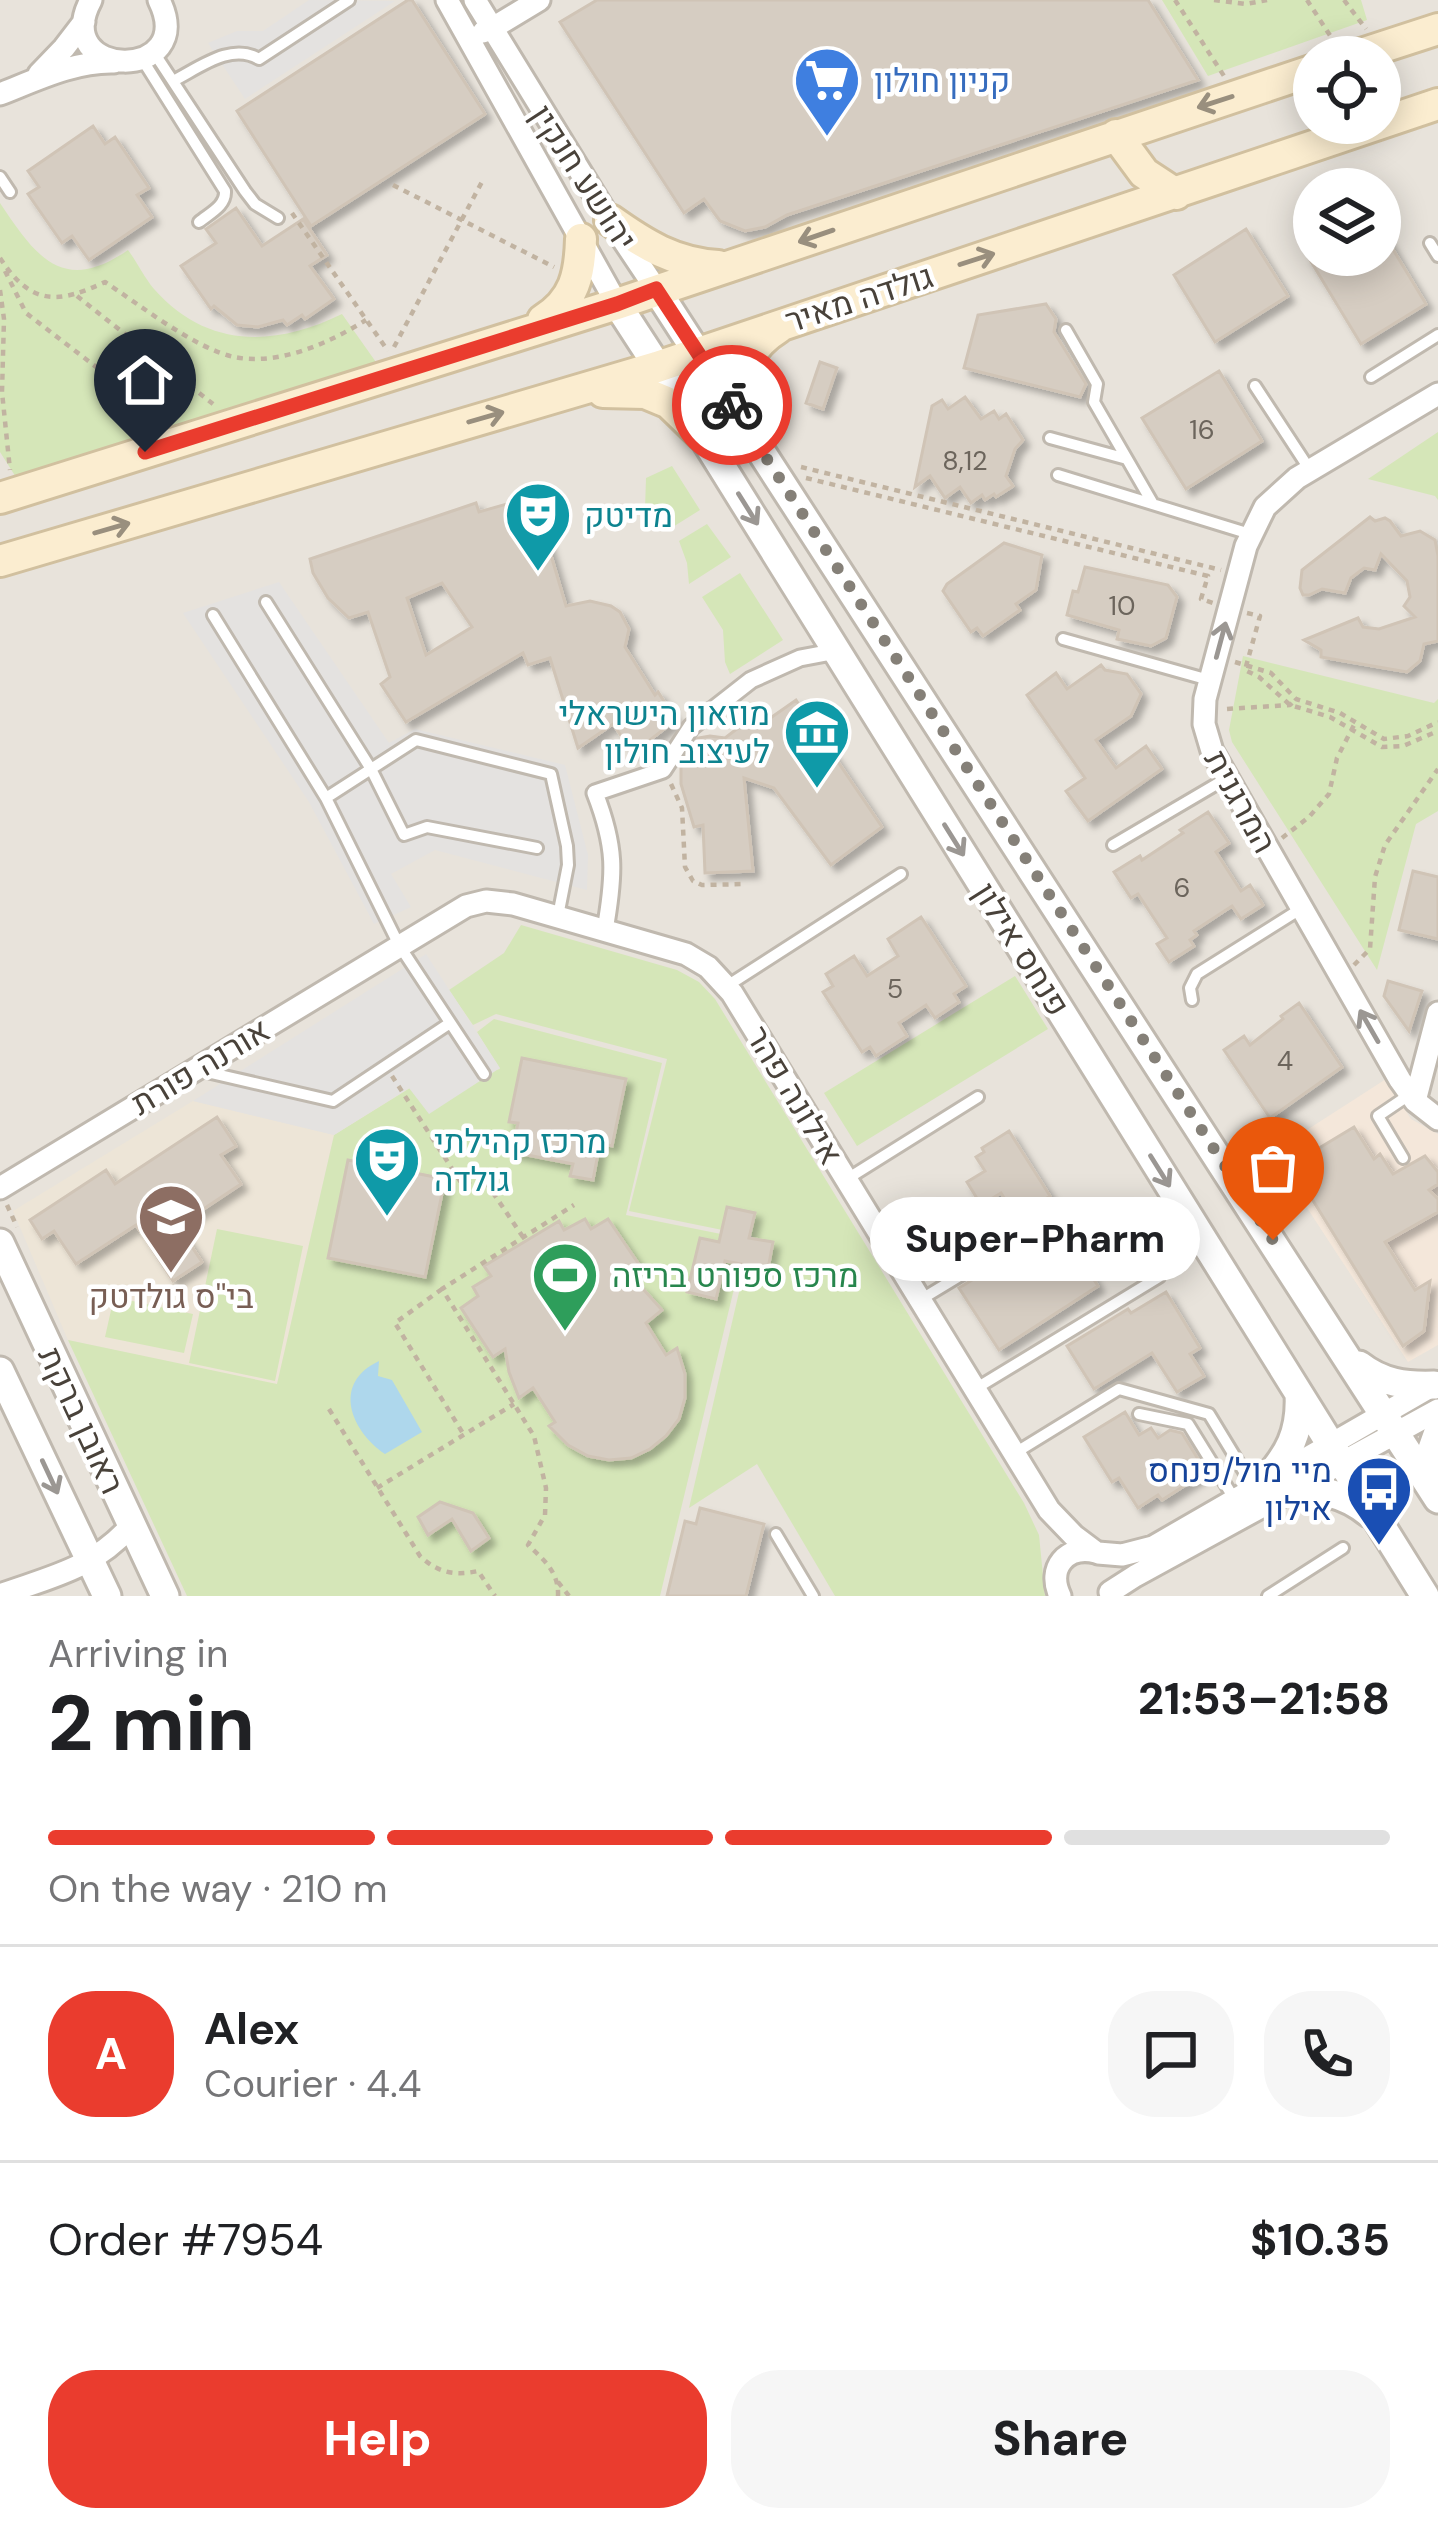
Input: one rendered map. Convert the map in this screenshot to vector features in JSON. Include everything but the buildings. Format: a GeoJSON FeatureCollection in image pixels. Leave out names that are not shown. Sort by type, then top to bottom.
{"type":"FeatureCollection","features":[{"type":"Feature","properties":{"kind":"main road"},"geometry":{"type":"LineString","coordinates":[[1401,37],[1438,29]]}},
{"type":"Feature","properties":{"kind":"main road"},"geometry":{"type":"LineString","coordinates":[[7,496],[617,304],[1293,77]]}},
{"type":"Feature","properties":{"kind":"main road","name":"גולדה מאיר"},"geometry":{"type":"LineString","coordinates":[[0,561],[657,367],[1438,104]]}},
{"type":"Feature","properties":{"kind":"main road"},"geometry":{"type":"LineString","coordinates":[[1116,135],[1144,173],[1176,194]]}},
{"type":"Feature","properties":{"kind":"main road"},"geometry":{"type":"LineString","coordinates":[[610,220],[662,254],[724,267]]}},
{"type":"Feature","properties":{"kind":"main road"},"geometry":{"type":"LineString","coordinates":[[510,336],[554,313],[573,291],[581,238]]}},
{"type":"Feature","properties":{"kind":"main road"},"geometry":{"type":"LineString","coordinates":[[739,415],[747,359],[772,332],[795,319]]}},
{"type":"Feature","properties":{"kind":"main road"},"geometry":{"type":"LineString","coordinates":[[556,397],[595,391],[644,393],[669,403],[702,435]]}},
{"type":"Feature","properties":{"kind":"street"},"geometry":{"type":"LineString","coordinates":[[159,0],[165,29]]}},
{"type":"Feature","properties":{"kind":"street"},"geometry":{"type":"LineString","coordinates":[[0,94],[76,67],[148,55],[182,0]]}},
{"type":"Feature","properties":{"kind":"street","name":"יהושע חנקין"},"geometry":{"type":"LineString","coordinates":[[447,0],[617,304]]}},
{"type":"Feature","properties":{"kind":"street"},"geometry":{"type":"LineString","coordinates":[[462,26],[474,34],[539,0]]}},
{"type":"Feature","properties":{"kind":"street"},"geometry":{"type":"LineString","coordinates":[[87,8],[86,34],[95,51],[118,63]]}},
{"type":"Feature","properties":{"kind":"street"},"geometry":{"type":"LineString","coordinates":[[30,82],[64,49],[87,8]]}},
{"type":"Feature","properties":{"kind":"street","name":"יהושע חנקין"},"geometry":{"type":"LineString","coordinates":[[492,21],[610,220],[698,351]]}},
{"type":"Feature","properties":{"kind":"street","name":"פנחס אילון"},"geometry":{"type":"LineString","coordinates":[[617,304],[1425,1596]]}},
{"type":"Feature","properties":{"kind":"street","name":"פנחס אילון"},"geometry":{"type":"LineString","coordinates":[[698,351],[1436,1496]]}},
{"type":"Feature","properties":{"kind":"street","name":"המרגנית"},"geometry":{"type":"LineString","coordinates":[[1438,394],[1289,483],[1270,501],[1250,534],[1203,711],[1209,744],[1340,976],[1413,1098],[1438,1119]]}},
{"type":"Feature","properties":{"kind":"street"},"geometry":{"type":"LineString","coordinates":[[605,930],[613,885],[613,846],[595,793],[663,770],[691,727],[751,680],[800,658],[837,651]]}},
{"type":"Feature","properties":{"kind":"street","name":"אילונה פהר"},"geometry":{"type":"LineString","coordinates":[[399,945],[454,911],[479,902],[503,902],[686,954],[708,968],[727,986],[1049,1510],[1096,1552]]}},
{"type":"Feature","properties":{"kind":"street","name":"אורנה פורת"},"geometry":{"type":"LineString","coordinates":[[0,1187],[399,945]]}},
{"type":"Feature","properties":{"kind":"street"},"geometry":{"type":"LineString","coordinates":[[1413,1098],[1438,1013]]}},
{"type":"Feature","properties":{"kind":"street","name":"ראובן ברקת"},"geometry":{"type":"LineString","coordinates":[[0,1243],[165,1596]]}},
{"type":"Feature","properties":{"kind":"street"},"geometry":{"type":"LineString","coordinates":[[1349,1358],[1383,1380],[1436,1393]]}},
{"type":"Feature","properties":{"kind":"street","name":"ראובן ברקת"},"geometry":{"type":"LineString","coordinates":[[0,1371],[107,1596]]}},
{"type":"Feature","properties":{"kind":"street"},"geometry":{"type":"LineString","coordinates":[[1056,1569],[1071,1552],[1122,1555],[1146,1549],[1336,1454],[1436,1393]]}},
{"type":"Feature","properties":{"kind":"street"},"geometry":{"type":"LineString","coordinates":[[1109,1594],[1261,1490],[1297,1435],[1299,1394]]}},
{"type":"Feature","properties":{"kind":"street"},"geometry":{"type":"LineString","coordinates":[[1436,1496],[1428,1460],[1438,1432]]}},
{"type":"Feature","properties":{"kind":"street"},"geometry":{"type":"LineString","coordinates":[[1261,1490],[1330,1491],[1360,1505],[1377,1520]]}},
{"type":"Feature","properties":{"kind":"street","name":"אילונה פהר"},"geometry":{"type":"LineString","coordinates":[[1049,1510],[1058,1544],[1055,1583],[1060,1596]]}},
{"type":"Feature","properties":{"kind":"street"},"geometry":{"type":"LineString","coordinates":[[0,1595],[90,1562],[130,1526]]}},
{"type":"Feature","properties":{"kind":"street"},"geometry":{"type":"LineString","coordinates":[[1096,1552],[1112,1570],[1109,1594]]}},
{"type":"Feature","properties":{"kind":"lane"},"geometry":{"type":"LineString","coordinates":[[172,81],[233,52],[246,51],[260,59],[349,0]]}},
{"type":"Feature","properties":{"kind":"lane"},"geometry":{"type":"LineString","coordinates":[[148,55],[172,81],[244,191],[278,218]]}},
{"type":"Feature","properties":{"kind":"lane"},"geometry":{"type":"LineString","coordinates":[[148,55],[225,191],[222,204],[199,222]]}},
{"type":"Feature","properties":{"kind":"lane"},"geometry":{"type":"LineString","coordinates":[[0,177],[10,192]]}},
{"type":"Feature","properties":{"kind":"lane"},"geometry":{"type":"LineString","coordinates":[[1430,243],[1438,256]]}},
{"type":"Feature","properties":{"kind":"lane"},"geometry":{"type":"LineString","coordinates":[[1066,330],[1097,384],[1094,402],[1154,504]]}},
{"type":"Feature","properties":{"kind":"lane"},"geometry":{"type":"LineString","coordinates":[[1371,377],[1438,335]]}},
{"type":"Feature","properties":{"kind":"lane"},"geometry":{"type":"LineString","coordinates":[[1255,386],[1310,470]]}},
{"type":"Feature","properties":{"kind":"lane"},"geometry":{"type":"LineString","coordinates":[[1050,438],[1126,459]]}},
{"type":"Feature","properties":{"kind":"lane"},"geometry":{"type":"LineString","coordinates":[[1058,475],[1250,534]]}},
{"type":"Feature","properties":{"kind":"lane"},"geometry":{"type":"LineString","coordinates":[[266,602],[371,769],[404,835],[427,826],[537,848]]}},
{"type":"Feature","properties":{"kind":"lane"},"geometry":{"type":"LineString","coordinates":[[213,615],[326,798],[399,945],[484,1074]]}},
{"type":"Feature","properties":{"kind":"lane"},"geometry":{"type":"LineString","coordinates":[[1063,639],[1210,680]]}},
{"type":"Feature","properties":{"kind":"lane"},"geometry":{"type":"LineString","coordinates":[[326,798],[416,740],[551,774],[567,845],[566,882],[558,916]]}},
{"type":"Feature","properties":{"kind":"lane"},"geometry":{"type":"LineString","coordinates":[[1113,845],[1227,778]]}},
{"type":"Feature","properties":{"kind":"lane"},"geometry":{"type":"LineString","coordinates":[[727,986],[901,874]]}},
{"type":"Feature","properties":{"kind":"lane"},"geometry":{"type":"LineString","coordinates":[[1192,1000],[1190,988],[1197,974],[1302,908]]}},
{"type":"Feature","properties":{"kind":"lane"},"geometry":{"type":"LineString","coordinates":[[195,1069],[333,1101],[450,1023]]}},
{"type":"Feature","properties":{"kind":"lane"},"geometry":{"type":"LineString","coordinates":[[847,1179],[978,1097]]}},
{"type":"Feature","properties":{"kind":"lane"},"geometry":{"type":"LineString","coordinates":[[1403,1158],[1378,1116],[1413,1098]]}},
{"type":"Feature","properties":{"kind":"lane"},"geometry":{"type":"LineString","coordinates":[[920,1300],[1037,1228]]}},
{"type":"Feature","properties":{"kind":"lane"},"geometry":{"type":"LineString","coordinates":[[975,1389],[1159,1277]]}},
{"type":"Feature","properties":{"kind":"lane"},"geometry":{"type":"LineString","coordinates":[[1015,1454],[1119,1389],[1209,1414],[1261,1490]]}},
{"type":"Feature","properties":{"kind":"lane"},"geometry":{"type":"LineString","coordinates":[[1138,1414],[1188,1424],[1261,1490]]}},
{"type":"Feature","properties":{"kind":"lane"},"geometry":{"type":"LineString","coordinates":[[776,1534],[813,1596]]}},
{"type":"Feature","properties":{"kind":"lane"},"geometry":{"type":"LineString","coordinates":[[1268,1596],[1343,1548]]}},
{"type":"Feature","properties":{"kind":"path"},"geometry":{"type":"LineString","coordinates":[[1175,0],[1236,95]]}},
{"type":"Feature","properties":{"kind":"path"},"geometry":{"type":"LineString","coordinates":[[1214,0],[1246,4],[1267,0]]}},
{"type":"Feature","properties":{"kind":"path"},"geometry":{"type":"LineString","coordinates":[[1307,0],[1343,36]]}},
{"type":"Feature","properties":{"kind":"path"},"geometry":{"type":"LineString","coordinates":[[1345,0],[1352,36]]}},
{"type":"Feature","properties":{"kind":"path"},"geometry":{"type":"LineString","coordinates":[[278,218],[292,212],[390,353],[484,178]]}},
{"type":"Feature","properties":{"kind":"path"},"geometry":{"type":"LineString","coordinates":[[393,185],[578,279]]}},
{"type":"Feature","properties":{"kind":"path"},"geometry":{"type":"LineString","coordinates":[[0,260],[20,282],[55,299],[76,296],[105,282],[182,332],[238,358],[266,358],[313,347],[366,320]]}},
{"type":"Feature","properties":{"kind":"path"},"geometry":{"type":"LineString","coordinates":[[0,260],[26,313],[188,439]]}},
{"type":"Feature","properties":{"kind":"path"},"geometry":{"type":"LineString","coordinates":[[0,290],[7,496]]}},
{"type":"Feature","properties":{"kind":"path"},"geometry":{"type":"LineString","coordinates":[[76,296],[236,423]]}},
{"type":"Feature","properties":{"kind":"path"},"geometry":{"type":"LineString","coordinates":[[789,464],[1238,574]]}},
{"type":"Feature","properties":{"kind":"path"},"geometry":{"type":"LineString","coordinates":[[797,476],[1208,576],[1201,599],[1260,616],[1245,670],[1290,705]]}},
{"type":"Feature","properties":{"kind":"path"},"geometry":{"type":"LineString","coordinates":[[1216,656],[1271,673],[1296,699],[1327,708],[1382,747],[1403,746],[1438,731]]}},
{"type":"Feature","properties":{"kind":"path"},"geometry":{"type":"LineString","coordinates":[[1290,705],[1296,699]]}},
{"type":"Feature","properties":{"kind":"path"},"geometry":{"type":"LineString","coordinates":[[1203,711],[1290,705],[1384,739],[1438,722]]}},
{"type":"Feature","properties":{"kind":"path"},"geometry":{"type":"LineString","coordinates":[[1268,849],[1322,805],[1353,726]]}},
{"type":"Feature","properties":{"kind":"path"},"geometry":{"type":"LineString","coordinates":[[1340,976],[1370,949],[1375,877],[1385,845],[1438,769]]}},
{"type":"Feature","properties":{"kind":"path"},"geometry":{"type":"LineString","coordinates":[[663,770],[682,808],[685,867],[693,880],[702,885],[746,884]]}},
{"type":"Feature","properties":{"kind":"path"},"geometry":{"type":"LineString","coordinates":[[385,1066],[462,1184],[484,1178],[524,1238]]}},
{"type":"Feature","properties":{"kind":"path"},"geometry":{"type":"LineString","coordinates":[[464,1435],[394,1323],[574,1205]]}},
{"type":"Feature","properties":{"kind":"path"},"geometry":{"type":"LineString","coordinates":[[442,1289],[534,1436],[546,1488],[545,1515],[528,1545],[549,1564],[569,1596]]}},
{"type":"Feature","properties":{"kind":"path"},"geometry":{"type":"LineString","coordinates":[[377,1488],[514,1405]]}},
{"type":"Feature","properties":{"kind":"path"},"geometry":{"type":"LineString","coordinates":[[329,1409],[420,1556],[447,1573],[478,1570],[495,1596]]}},
{"type":"Feature","properties":{"kind":"path"},"geometry":{"type":"LineString","coordinates":[[558,1582],[558,1596]]}},
{"type":"Feature","properties":{"kind":"shaded area"},"geometry":{"type":"Polygon","coordinates":[[[0,0],[1438,0],[1438,1596],[0,1596],[0,0]]]}},
{"type":"Feature","properties":{"kind":"shaded area"},"geometry":{"type":"Polygon","coordinates":[[[309,0],[395,1],[245,99],[208,43],[237,31],[263,31],[309,0]]]}},
{"type":"Feature","properties":{"kind":"shaded area"},"geometry":{"type":"Polygon","coordinates":[[[279,582],[389,743],[415,729],[565,765],[588,855],[587,890],[435,850],[391,874],[411,907],[374,924],[309,802],[183,613],[279,582]]]}},
{"type":"Feature","properties":{"kind":"shaded area"},"geometry":{"type":"Polygon","coordinates":[[[426,954],[500,1068],[429,1114],[409,1088],[334,1135],[193,1101],[426,954]]]}},
{"type":"Feature","properties":{"kind":"shaded area"},"geometry":{"type":"Polygon","coordinates":[[[1386,1079],[1411,1119],[1438,1134],[1438,1345],[1408,1362],[1271,1153],[1386,1079]]]}},
{"type":"Feature","properties":{"kind":"shaded area","name":"בי''ס גולדטק"},"geometry":{"type":"Polygon","coordinates":[[[193,1101],[334,1135],[277,1385],[68,1340],[13,1211],[193,1101]]]}},
{"type":"Feature","properties":{"kind":"green space"},"geometry":{"type":"Polygon","coordinates":[[[1162,0],[1361,0],[1367,20],[1322,36],[1293,36],[1293,46],[1208,76],[1162,0]]]}},
{"type":"Feature","properties":{"kind":"green space"},"geometry":{"type":"Polygon","coordinates":[[[0,203],[26,239],[53,264],[86,269],[128,250],[154,289],[175,309],[219,332],[267,336],[342,314],[378,365],[19,482],[0,452],[0,203]]]}},
{"type":"Feature","properties":{"kind":"green space"},"geometry":{"type":"Polygon","coordinates":[[[1438,432],[1438,500],[1368,479],[1438,432]]]}},
{"type":"Feature","properties":{"kind":"green space"},"geometry":{"type":"Polygon","coordinates":[[[672,466],[700,510],[668,530],[645,509],[646,478],[672,466]]]}},
{"type":"Feature","properties":{"kind":"green space"},"geometry":{"type":"Polygon","coordinates":[[[707,524],[731,557],[689,584],[679,541],[707,524]]]}},
{"type":"Feature","properties":{"kind":"green space"},"geometry":{"type":"Polygon","coordinates":[[[740,573],[783,640],[730,674],[723,630],[702,597],[740,573]]]}},
{"type":"Feature","properties":{"kind":"green space"},"geometry":{"type":"Polygon","coordinates":[[[1243,656],[1434,703],[1438,699],[1438,811],[1416,824],[1377,970],[1232,742],[1229,730],[1243,656]]]}},
{"type":"Feature","properties":{"kind":"green space"},"geometry":{"type":"Polygon","coordinates":[[[521,925],[677,970],[699,982],[715,999],[1024,1503],[1039,1535],[1045,1596],[835,1596],[757,1464],[689,1508],[752,1236],[629,1211],[667,1059],[496,1014],[473,1025],[449,990],[504,953],[521,925]]]}},
{"type":"Feature","properties":{"kind":"green space"},"geometry":{"type":"Polygon","coordinates":[[[1015,976],[1048,1029],[857,1146],[824,1093],[1015,976]]]}},
{"type":"Feature","properties":{"kind":"green space"},"geometry":{"type":"Polygon","coordinates":[[[494,1019],[662,1063],[626,1215],[746,1239],[660,1596],[187,1596],[68,1340],[277,1384],[334,1135],[410,1088],[500,1069],[477,1032],[494,1019]]]}},
{"type":"Feature","properties":{"kind":"green space"},"geometry":{"type":"Polygon","coordinates":[[[217,1229],[303,1246],[275,1381],[189,1363],[217,1229]]]}},
{"type":"Feature","properties":{"kind":"green space"},"geometry":{"type":"Polygon","coordinates":[[[114,1297],[193,1314],[184,1353],[105,1337],[114,1297]]]}},
{"type":"Feature","properties":{"kind":"water"},"geometry":{"type":"Polygon","coordinates":[[[379,1361],[378,1376],[392,1380],[422,1432],[385,1454],[363,1432],[351,1407],[355,1381],[379,1361]]]}},
{"type":"Feature","properties":{"kind":"way so far"},"geometry":{"type":"LineString","coordinates":[[732,405],[1273,1240]]}},
{"type":"Feature","properties":{"kind":"place","name":"קניון חולון"},"geometry":{"type":"Point","coordinates":[827,139]}},
{"type":"Feature","properties":{"kind":"place","name":"מדיטק"},"geometry":{"type":"Point","coordinates":[538,574]}},
{"type":"Feature","properties":{"kind":"place","name":"מוזאון הישראלי לעיצוב חולון"},"geometry":{"type":"Point","coordinates":[817,791]}},
{"type":"Feature","properties":{"kind":"place","name":"מרכז קהילתי גולדה"},"geometry":{"type":"Point","coordinates":[387,1219]}},
{"type":"Feature","properties":{"kind":"place","name":"Super-Pharm"},"geometry":{"type":"Point","coordinates":[1273,1240]}},
{"type":"Feature","properties":{"kind":"place","name":"בי''ס גולדטק"},"geometry":{"type":"Point","coordinates":[171,1276]}},
{"type":"Feature","properties":{"kind":"place","name":"מרכז ספורט בריזה"},"geometry":{"type":"Point","coordinates":[565,1334]}},
{"type":"Feature","properties":{"kind":"place","name":"מיי מול/פנחס אילון"},"geometry":{"type":"Point","coordinates":[1379,1548]}},
{"type":"Feature","properties":{"kind":"route"},"geometry":{"type":"LineString","coordinates":[[145,452],[656,289],[732,405]]}}]}
